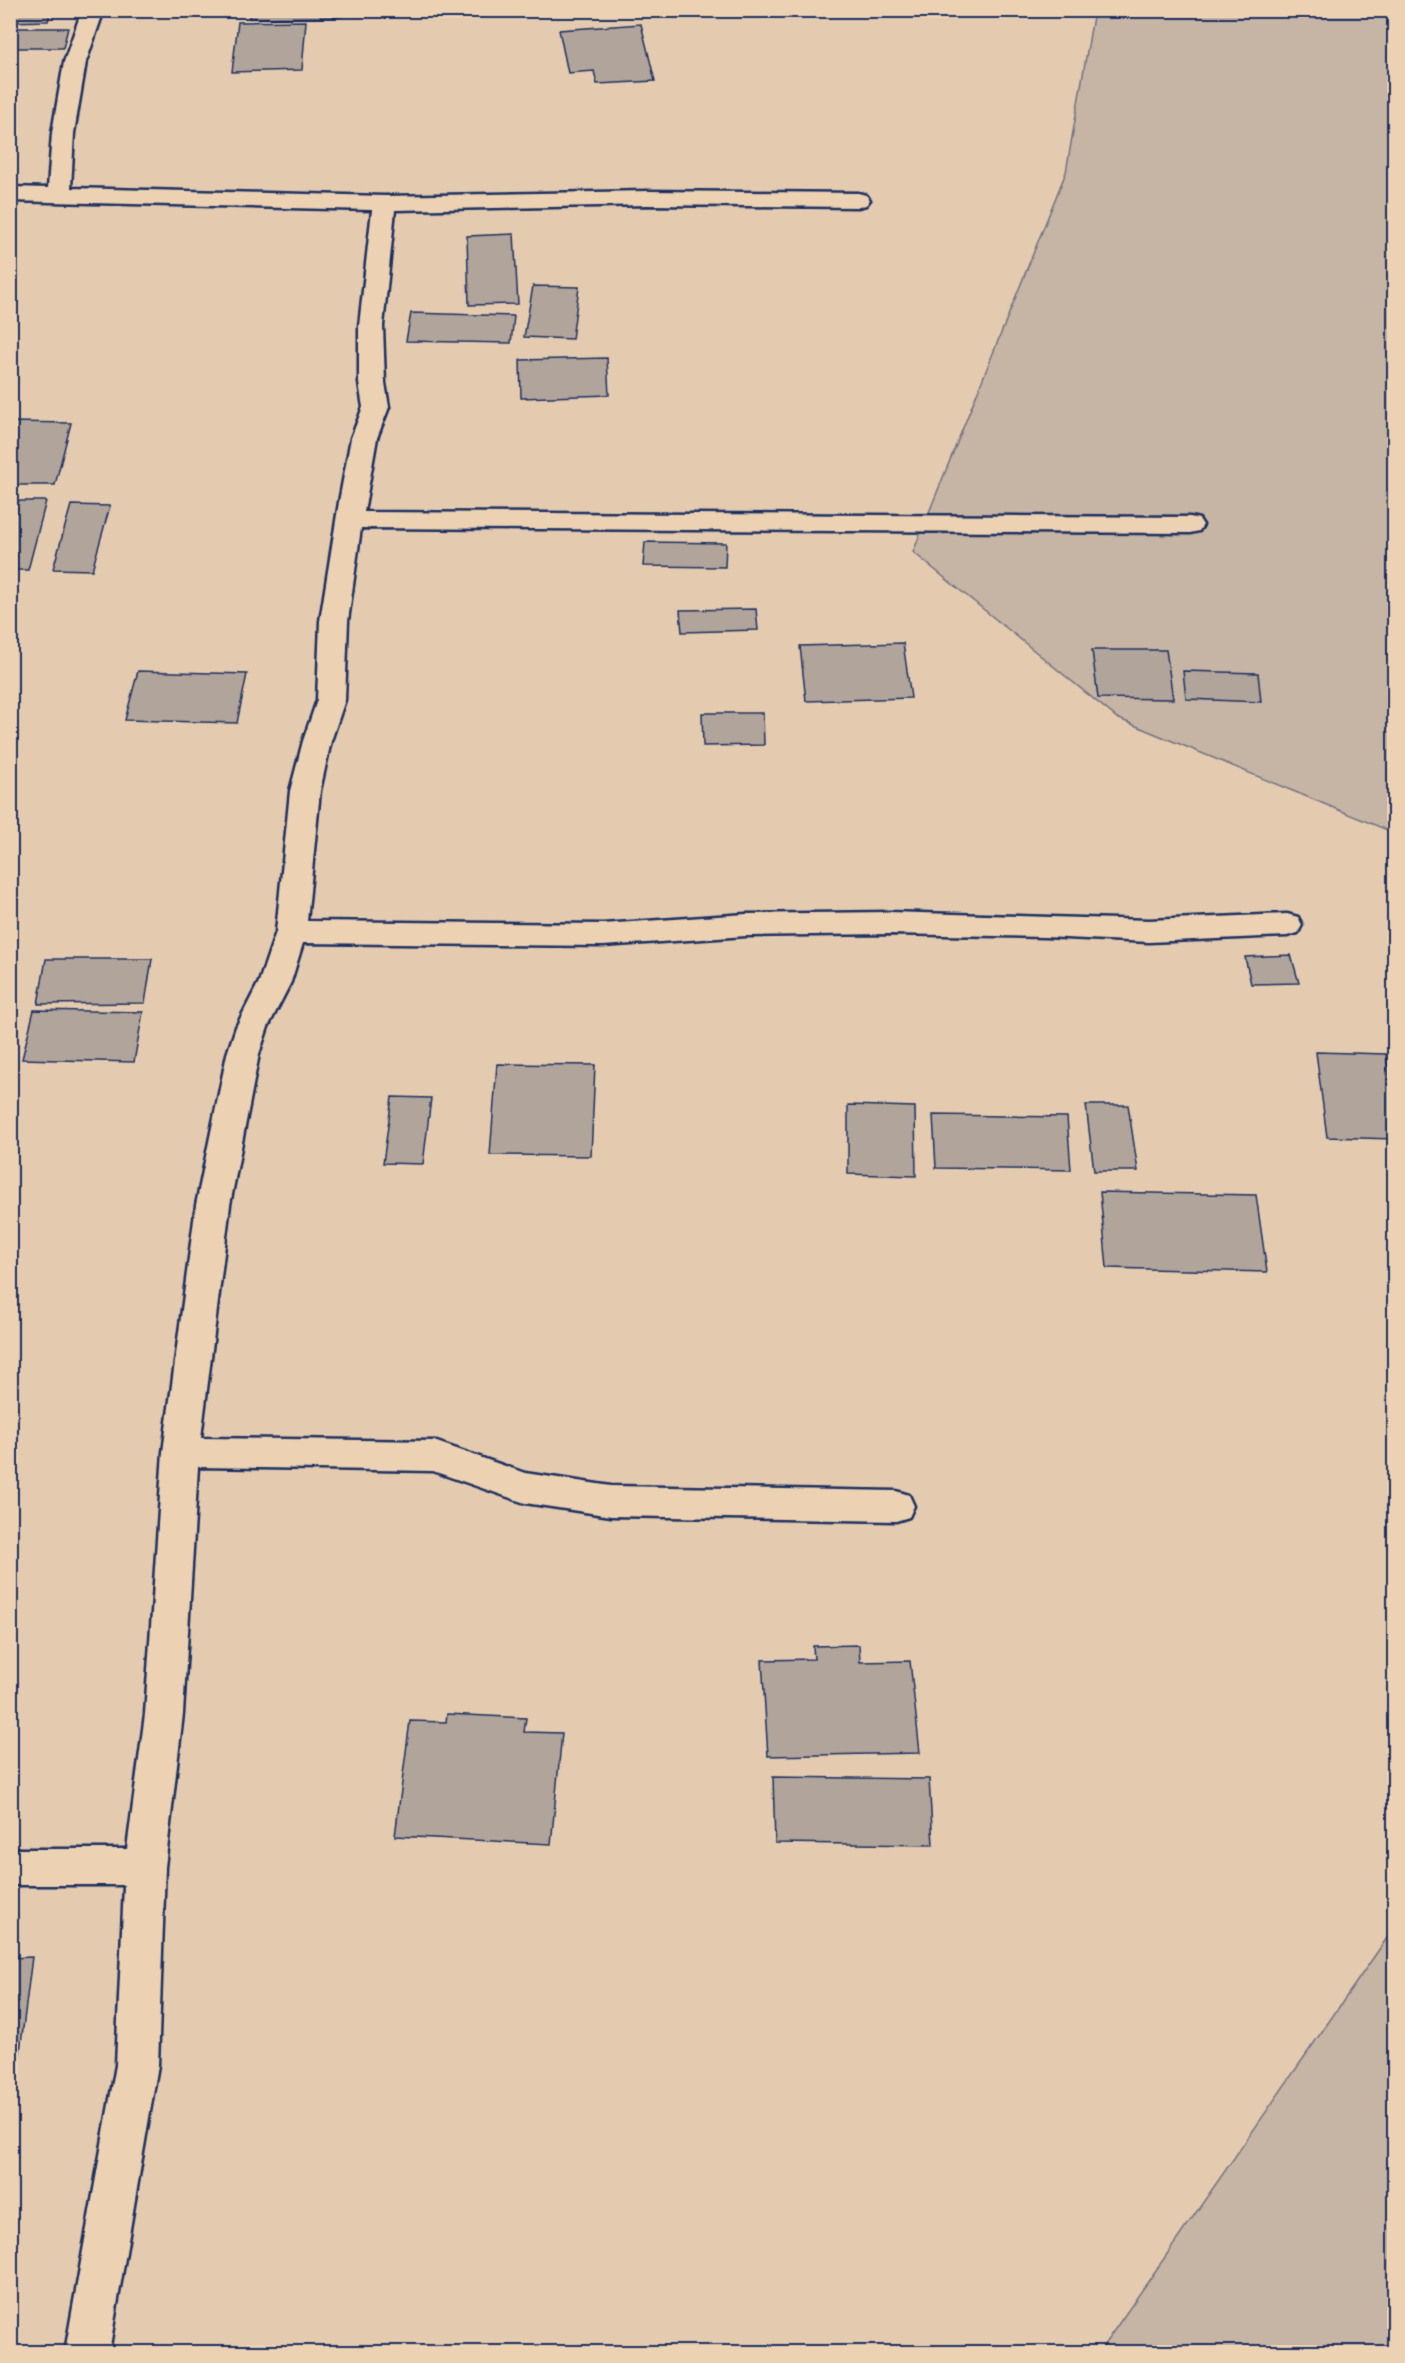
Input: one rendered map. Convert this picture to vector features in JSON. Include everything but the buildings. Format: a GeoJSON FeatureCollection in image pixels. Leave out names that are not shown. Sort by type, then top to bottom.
{"type":"FeatureCollection","features":[{"type":"Feature","properties":{"kind":"street"},"geometry":{"type":"LineString","coordinates":[[58,193],[63,133],[75,62],[93,10]]}},
{"type":"Feature","properties":{"kind":"street"},"geometry":{"type":"LineString","coordinates":[[10,194],[58,193],[384,203],[648,198],[858,200]]}},
{"type":"Feature","properties":{"kind":"street"},"geometry":{"type":"LineString","coordinates":[[87,2352],[137,2065],[145,1867],[164,1714],[181,1452],[213,1205],[243,1053],[252,1027],[275,982],[291,932],[305,791],[317,741],[331,700],[334,621],[364,438],[376,407],[372,383],[371,326],[384,203]]}},
{"type":"Feature","properties":{"kind":"street"},"geometry":{"type":"LineString","coordinates":[[350,519],[1190,525]]}},
{"type":"Feature","properties":{"kind":"street"},"geometry":{"type":"LineString","coordinates":[[291,932],[603,935],[770,924],[901,923],[1149,931],[1287,925]]}},
{"type":"Feature","properties":{"kind":"street"},"geometry":{"type":"LineString","coordinates":[[181,1452],[434,1456],[525,1488],[611,1501],[896,1506]]}},
{"type":"Feature","properties":{"kind":"street"},"geometry":{"type":"LineString","coordinates":[[10,1868],[145,1867]]}},
{"type":"Feature","properties":{"kind":"shaded area"},"geometry":{"type":"Polygon","coordinates":[[[1094,11],[1394,11],[1394,833],[1117,718],[913,552],[1066,172],[1094,11]]]}},
{"type":"Feature","properties":{"kind":"shaded area"},"geometry":{"type":"Polygon","coordinates":[[[1394,1928],[1394,2352],[1099,2352],[1394,1928]]]}}]}
